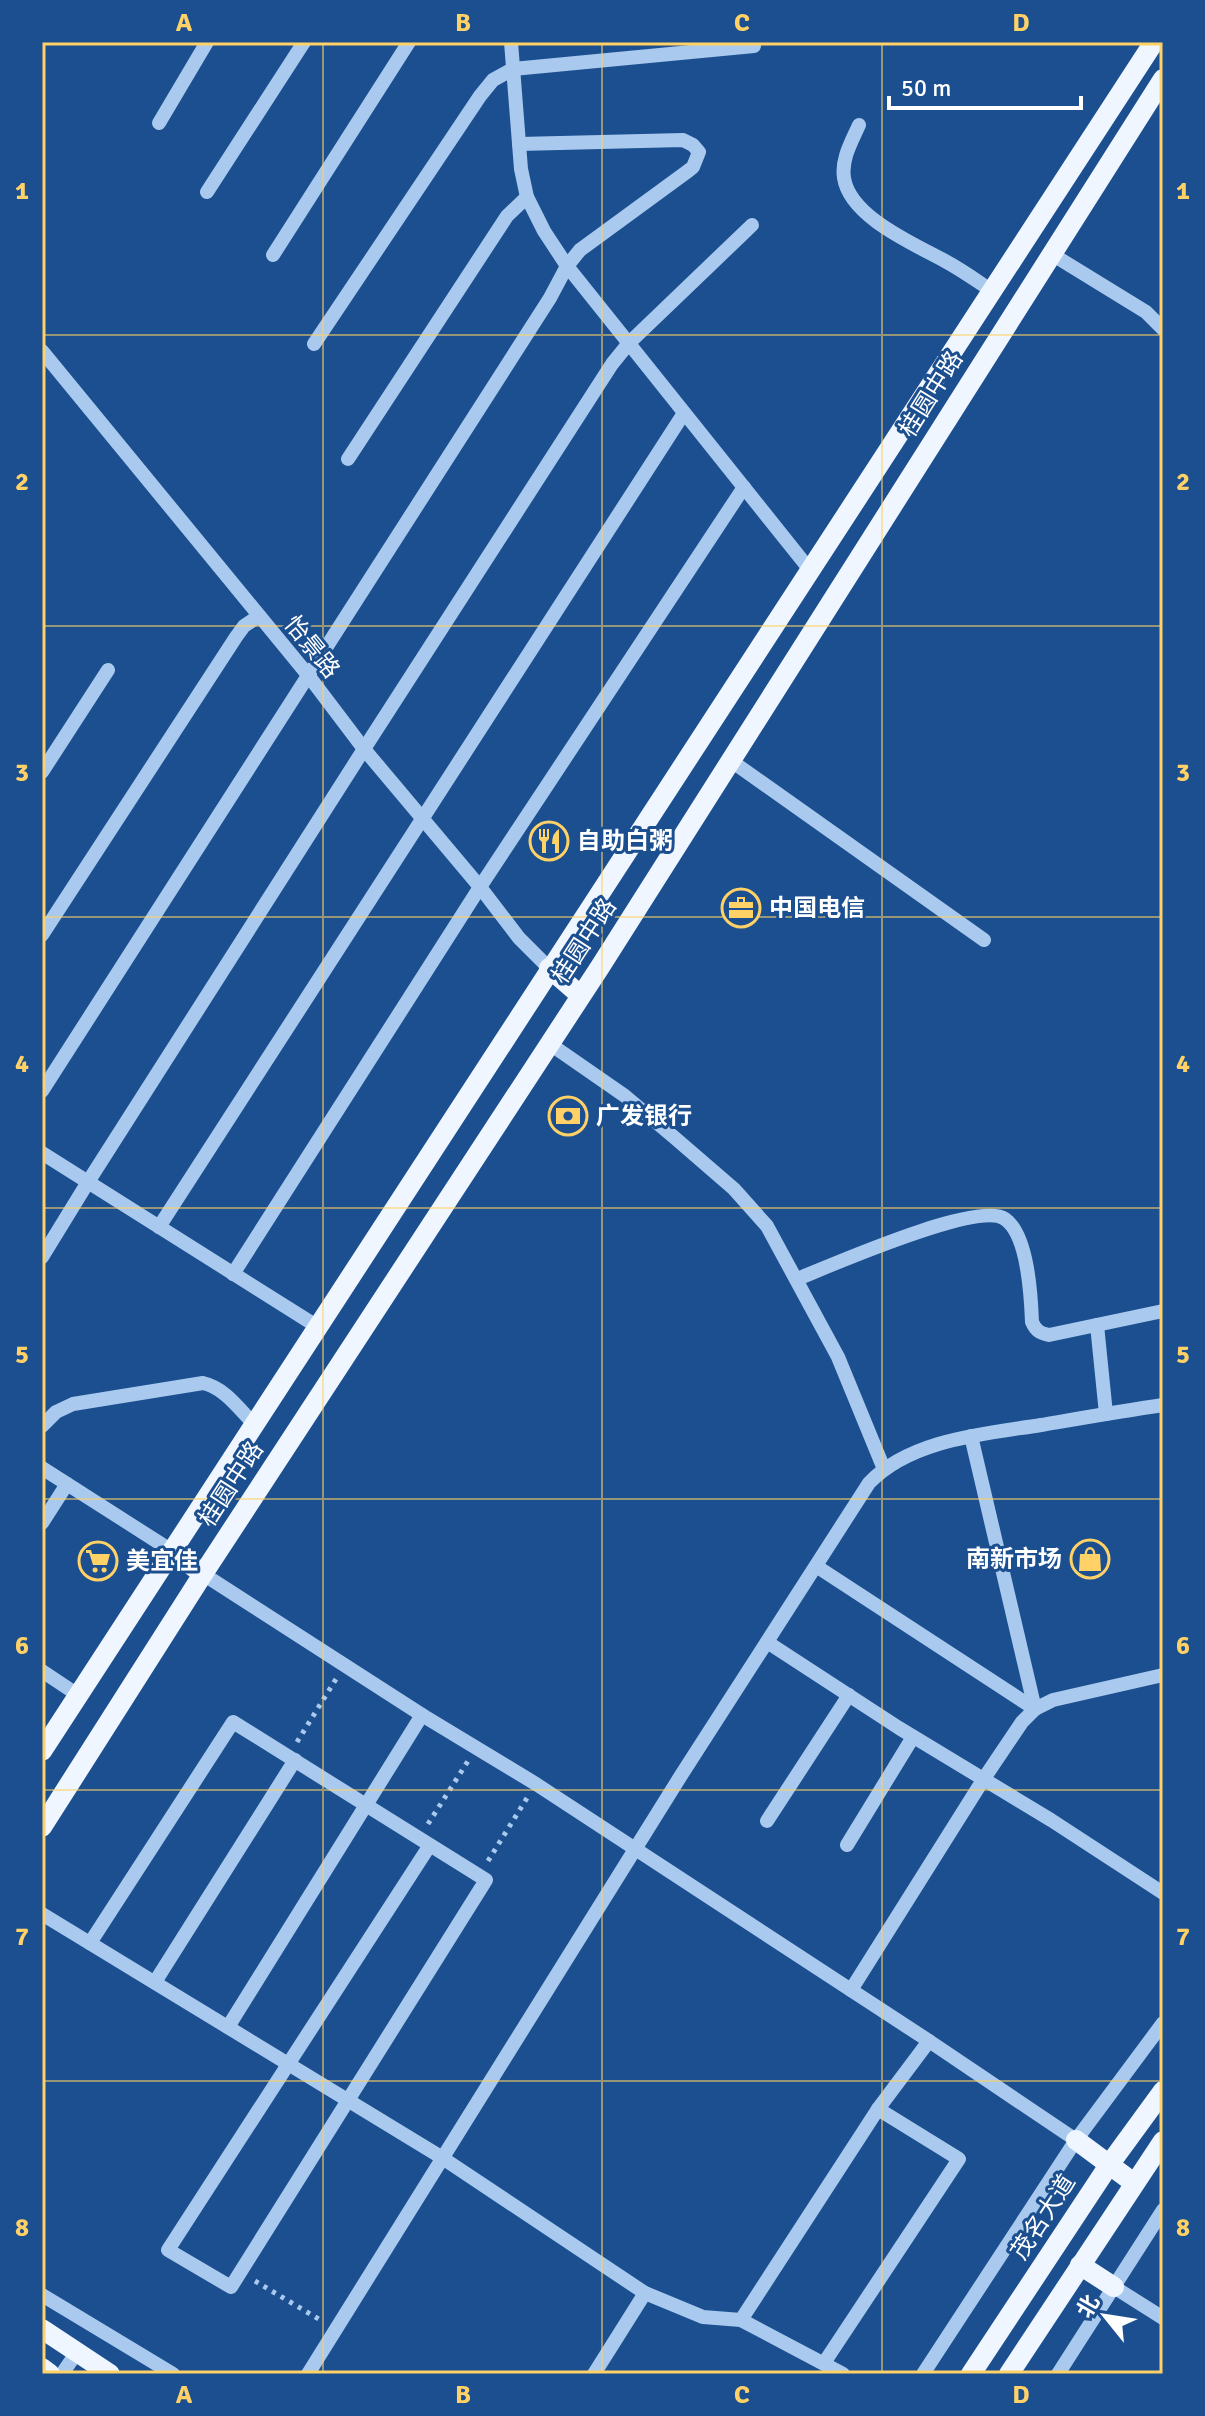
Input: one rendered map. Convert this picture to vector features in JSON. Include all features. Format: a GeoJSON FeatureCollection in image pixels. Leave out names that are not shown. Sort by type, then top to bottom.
{"type":"FeatureCollection","features":[{"type":"Feature","properties":{"kind":"main road","name":"桂圆中路"},"geometry":{"type":"LineString","coordinates":[[42,1751],[1154,42]]}},
{"type":"Feature","properties":{"kind":"main road","name":"桂圆中路"},"geometry":{"type":"LineString","coordinates":[[42,1827],[203,1574],[550,1044],[1163,79]]}},
{"type":"Feature","properties":{"kind":"main road"},"geometry":{"type":"LineString","coordinates":[[1027,238],[1050,253]]}},
{"type":"Feature","properties":{"kind":"main road"},"geometry":{"type":"LineString","coordinates":[[549,968],[580,995]]}},
{"type":"Feature","properties":{"kind":"main road"},"geometry":{"type":"LineString","coordinates":[[172,1551],[203,1574]]}},
{"type":"Feature","properties":{"kind":"main road","name":"茂名大道"},"geometry":{"type":"LineString","coordinates":[[975,2373],[1109,2165],[1163,2091]]}},
{"type":"Feature","properties":{"kind":"main road"},"geometry":{"type":"LineString","coordinates":[[1076,2140],[1134,2183]]}},
{"type":"Feature","properties":{"kind":"main road"},"geometry":{"type":"LineString","coordinates":[[1009,2374],[1163,2141]]}},
{"type":"Feature","properties":{"kind":"main road"},"geometry":{"type":"LineString","coordinates":[[1080,2265],[1114,2287]]}},
{"type":"Feature","properties":{"kind":"main road"},"geometry":{"type":"LineString","coordinates":[[42,2329],[110,2374]]}},
{"type":"Feature","properties":{"kind":"main road"},"geometry":{"type":"LineString","coordinates":[[42,2368],[50,2374]]}},
{"type":"Feature","properties":{"kind":"street"},"geometry":{"type":"LineString","coordinates":[[159,123],[207,42]]}},
{"type":"Feature","properties":{"kind":"street"},"geometry":{"type":"LineString","coordinates":[[207,192],[304,42]]}},
{"type":"Feature","properties":{"kind":"street"},"geometry":{"type":"LineString","coordinates":[[273,255],[409,42]]}},
{"type":"Feature","properties":{"kind":"street"},"geometry":{"type":"LineString","coordinates":[[511,42],[521,169],[527,197],[544,231],[567,266],[810,570]]}},
{"type":"Feature","properties":{"kind":"street"},"geometry":{"type":"LineString","coordinates":[[314,344],[493,80],[513,69],[754,46]]}},
{"type":"Feature","properties":{"kind":"street"},"geometry":{"type":"LineString","coordinates":[[859,125],[845,159],[843,175],[848,195],[867,214],[906,241],[992,291]]}},
{"type":"Feature","properties":{"kind":"street"},"geometry":{"type":"LineString","coordinates":[[42,1091],[550,298],[567,266],[580,250],[693,167],[699,152],[683,140],[519,144]]}},
{"type":"Feature","properties":{"kind":"street"},"geometry":{"type":"LineString","coordinates":[[348,459],[507,216],[527,197]]}},
{"type":"Feature","properties":{"kind":"street"},"geometry":{"type":"LineString","coordinates":[[42,1257],[612,364],[629,343],[752,225]]}},
{"type":"Feature","properties":{"kind":"street"},"geometry":{"type":"LineString","coordinates":[[1050,253],[1146,312],[1163,329]]}},
{"type":"Feature","properties":{"kind":"street","name":"怡景路"},"geometry":{"type":"LineString","coordinates":[[42,351],[519,938],[549,968]]}},
{"type":"Feature","properties":{"kind":"street"},"geometry":{"type":"LineString","coordinates":[[159,1227],[684,413]]}},
{"type":"Feature","properties":{"kind":"street"},"geometry":{"type":"LineString","coordinates":[[233,1274],[480,887],[744,487]]}},
{"type":"Feature","properties":{"kind":"street"},"geometry":{"type":"LineString","coordinates":[[42,935],[236,637],[244,626],[259,616]]}},
{"type":"Feature","properties":{"kind":"street"},"geometry":{"type":"LineString","coordinates":[[42,772],[108,670]]}},
{"type":"Feature","properties":{"kind":"street"},"geometry":{"type":"LineString","coordinates":[[730,760],[984,940]]}},
{"type":"Feature","properties":{"kind":"street"},"geometry":{"type":"LineString","coordinates":[[550,1044],[625,1096],[734,1189],[767,1226],[838,1357],[884,1469]]}},
{"type":"Feature","properties":{"kind":"street"},"geometry":{"type":"LineString","coordinates":[[42,1153],[318,1327]]}},
{"type":"Feature","properties":{"kind":"street"},"geometry":{"type":"LineString","coordinates":[[797,1279],[899,1238],[976,1215],[1002,1216],[1014,1227],[1024,1251],[1035,1329],[1049,1335],[1163,1311]]}},
{"type":"Feature","properties":{"kind":"street"},"geometry":{"type":"LineString","coordinates":[[1097,1325],[1106,1414]]}},
{"type":"Feature","properties":{"kind":"street"},"geometry":{"type":"LineString","coordinates":[[42,1426],[56,1412],[73,1404],[203,1383],[223,1392],[254,1424]]}},
{"type":"Feature","properties":{"kind":"street"},"geometry":{"type":"LineString","coordinates":[[308,2374],[441,2157],[869,1483],[900,1459],[955,1439],[1163,1405]]}},
{"type":"Feature","properties":{"kind":"street"},"geometry":{"type":"LineString","coordinates":[[971,1436],[1035,1709]]}},
{"type":"Feature","properties":{"kind":"street"},"geometry":{"type":"LineString","coordinates":[[42,1468],[172,1551]]}},
{"type":"Feature","properties":{"kind":"street"},"geometry":{"type":"LineString","coordinates":[[42,1523],[67,1484]]}},
{"type":"Feature","properties":{"kind":"street"},"geometry":{"type":"LineString","coordinates":[[816,1566],[1035,1709]]}},
{"type":"Feature","properties":{"kind":"street"},"geometry":{"type":"LineString","coordinates":[[203,1574],[422,1715],[536,1784],[1076,2140]]}},
{"type":"Feature","properties":{"kind":"street"},"geometry":{"type":"LineString","coordinates":[[767,1642],[1163,1893]]}},
{"type":"Feature","properties":{"kind":"street"},"geometry":{"type":"LineString","coordinates":[[42,1671],[78,1695]]}},
{"type":"Feature","properties":{"kind":"street"},"geometry":{"type":"LineString","coordinates":[[851,1990],[1022,1722],[1035,1709],[1053,1700],[1163,1675]]}},
{"type":"Feature","properties":{"kind":"street"},"geometry":{"type":"LineString","coordinates":[[767,1821],[849,1695]]}},
{"type":"Feature","properties":{"kind":"street"},"geometry":{"type":"LineString","coordinates":[[228,2027],[422,1715]]}},
{"type":"Feature","properties":{"kind":"street"},"geometry":{"type":"LineString","coordinates":[[90,1943],[233,1722],[486,1880],[231,2287],[168,2250],[425,1842]]}},
{"type":"Feature","properties":{"kind":"street"},"geometry":{"type":"LineString","coordinates":[[847,1845],[913,1737]]}},
{"type":"Feature","properties":{"kind":"street"},"geometry":{"type":"LineString","coordinates":[[155,1982],[292,1758]]}},
{"type":"Feature","properties":{"kind":"street"},"geometry":{"type":"LineString","coordinates":[[42,1914],[441,2157],[645,2293],[703,2317],[741,2320],[843,2374]]}},
{"type":"Feature","properties":{"kind":"street"},"geometry":{"type":"LineString","coordinates":[[923,2374],[1076,2140],[1163,2023]]}},
{"type":"Feature","properties":{"kind":"street"},"geometry":{"type":"LineString","coordinates":[[741,2320],[878,2109],[929,2041]]}},
{"type":"Feature","properties":{"kind":"street"},"geometry":{"type":"LineString","coordinates":[[824,2363],[959,2159],[878,2109]]}},
{"type":"Feature","properties":{"kind":"street"},"geometry":{"type":"LineString","coordinates":[[1058,2374],[1163,2210]]}},
{"type":"Feature","properties":{"kind":"street"},"geometry":{"type":"LineString","coordinates":[[1114,2287],[1163,2318]]}},
{"type":"Feature","properties":{"kind":"street"},"geometry":{"type":"LineString","coordinates":[[594,2374],[645,2293]]}},
{"type":"Feature","properties":{"kind":"street"},"geometry":{"type":"LineString","coordinates":[[42,2295],[173,2374]]}},
{"type":"Feature","properties":{"kind":"street"},"geometry":{"type":"LineString","coordinates":[[62,2374],[77,2352]]}},
{"type":"Feature","properties":{"kind":"path"},"geometry":{"type":"LineString","coordinates":[[292,1758],[345,1666]]}},
{"type":"Feature","properties":{"kind":"path"},"geometry":{"type":"LineString","coordinates":[[425,1842],[477,1747]]}},
{"type":"Feature","properties":{"kind":"path"},"geometry":{"type":"LineString","coordinates":[[478,1875],[536,1784]]}},
{"type":"Feature","properties":{"kind":"path"},"geometry":{"type":"LineString","coordinates":[[240,2272],[336,2329]]}},
{"type":"Feature","properties":{"kind":"place","name":"自助白粥"},"geometry":{"type":"Point","coordinates":[549,841]}},
{"type":"Feature","properties":{"kind":"place","name":"中国电信"},"geometry":{"type":"Point","coordinates":[741,908]}},
{"type":"Feature","properties":{"kind":"place","name":"广发银行"},"geometry":{"type":"Point","coordinates":[568,1116]}},
{"type":"Feature","properties":{"kind":"place","name":"南新市场"},"geometry":{"type":"Point","coordinates":[1090,1559]}},
{"type":"Feature","properties":{"kind":"place","name":"美宜佳"},"geometry":{"type":"Point","coordinates":[98,1561]}}]}
